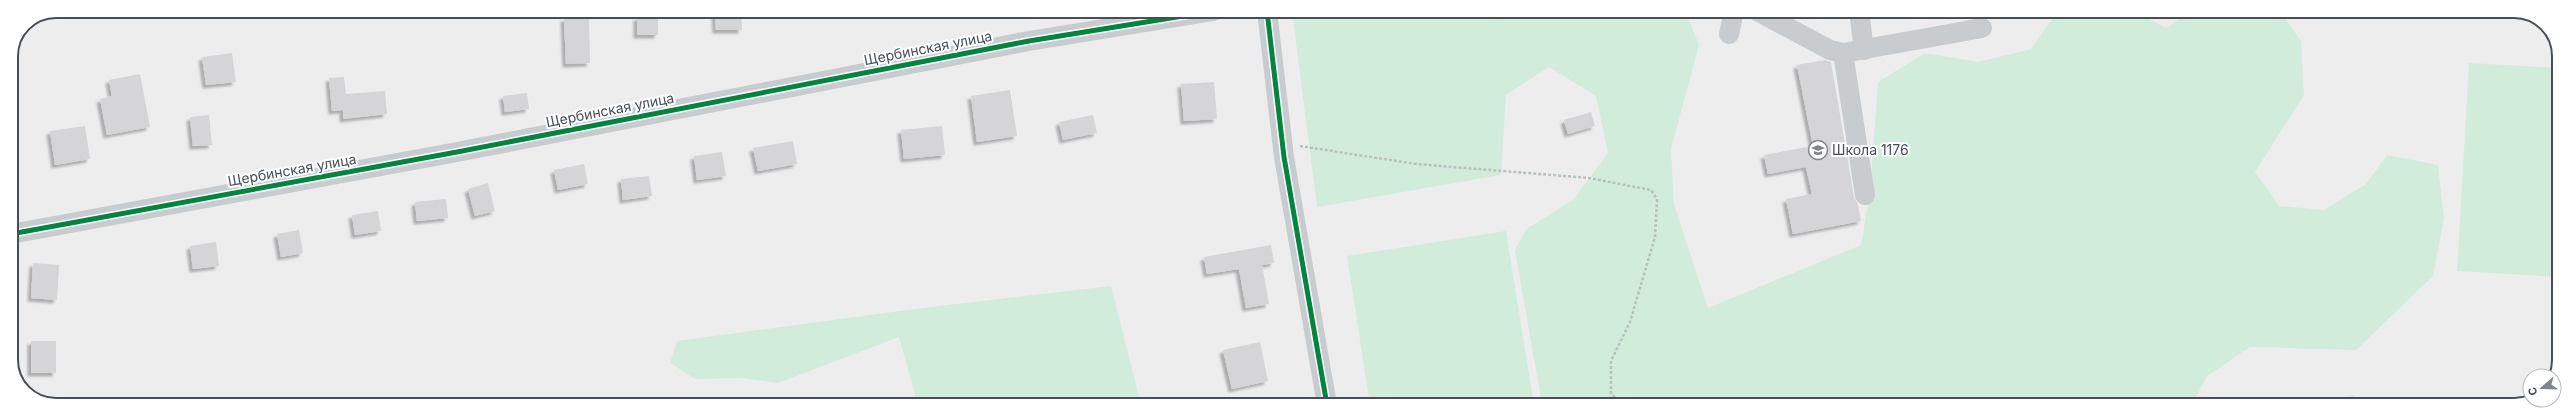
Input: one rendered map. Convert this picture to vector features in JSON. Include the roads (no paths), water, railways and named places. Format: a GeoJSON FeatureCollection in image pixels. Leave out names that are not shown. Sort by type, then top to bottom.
{"type":"FeatureCollection","features":[{"type":"Feature","properties":{"kind":"street","name":"Щербинская улица"},"geometry":{"type":"LineString","coordinates":[[18,233],[457,152],[1029,41],[1171,18]]}},
{"type":"Feature","properties":{"kind":"street"},"geometry":{"type":"LineString","coordinates":[[1267,18],[1284,157],[1326,398]]}},
{"type":"Feature","properties":{"kind":"street"},"geometry":{"type":"LineString","coordinates":[[1729,34],[1732,18]]}},
{"type":"Feature","properties":{"kind":"street"},"geometry":{"type":"LineString","coordinates":[[1770,18],[1830,50],[1844,53],[1982,28]]}},
{"type":"Feature","properties":{"kind":"street"},"geometry":{"type":"LineString","coordinates":[[1860,18],[1864,50]]}},
{"type":"Feature","properties":{"kind":"street"},"geometry":{"type":"LineString","coordinates":[[1844,53],[1865,195]]}},
{"type":"Feature","properties":{"kind":"place","name":"Школа 1176"},"geometry":{"type":"Point","coordinates":[1818,150]}}]}
